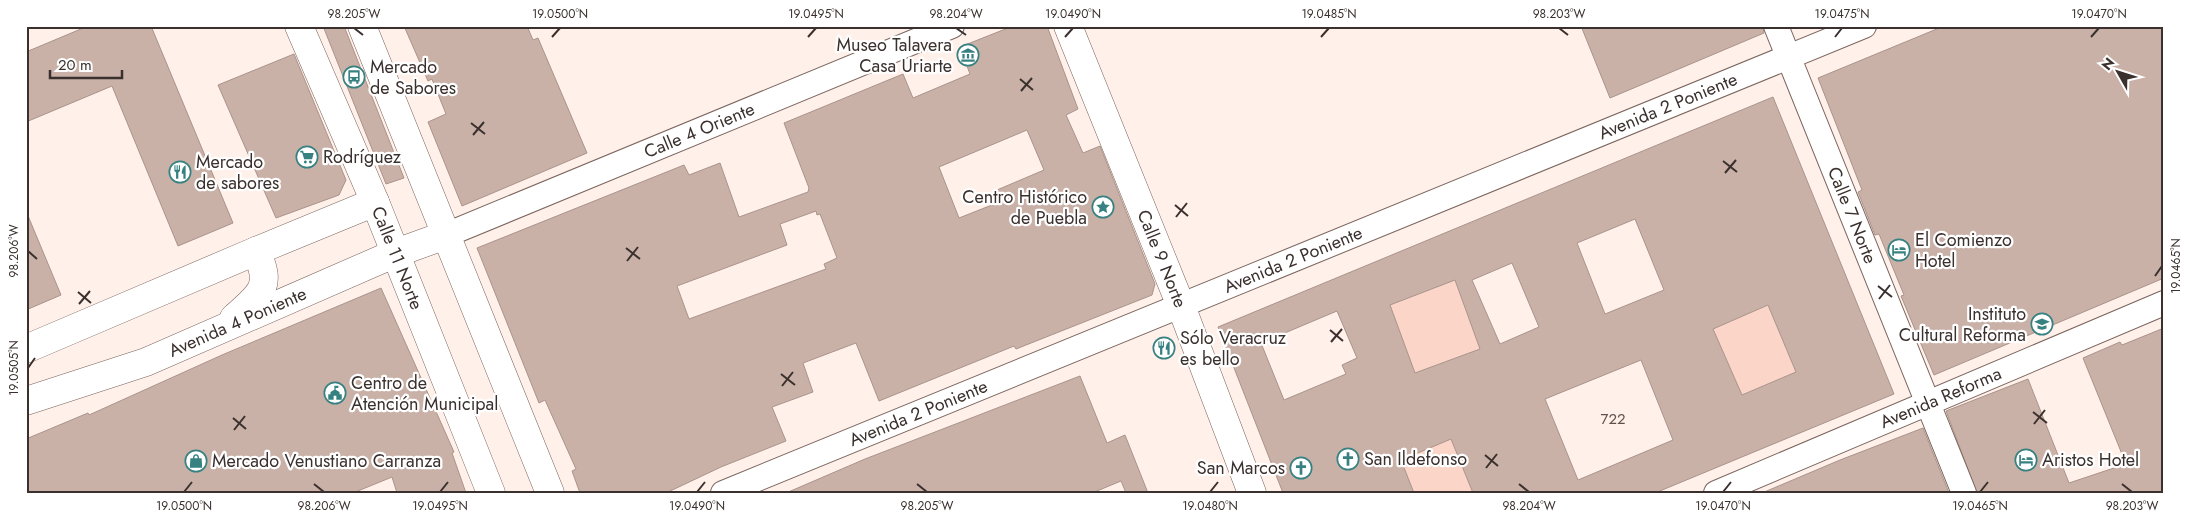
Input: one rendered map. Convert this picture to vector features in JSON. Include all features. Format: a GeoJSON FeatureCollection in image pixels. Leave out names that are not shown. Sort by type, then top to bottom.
{"type":"FeatureCollection","features":[{"type":"Feature","properties":{"kind":"main road","name":"Calle 11 Norte"},"geometry":{"type":"LineString","coordinates":[[299,26],[376,202],[491,493]]}},
{"type":"Feature","properties":{"kind":"main road"},"geometry":{"type":"LineString","coordinates":[[362,26],[550,493]]}},
{"type":"Feature","properties":{"kind":"main road","name":"Calle 9 Norte"},"geometry":{"type":"LineString","coordinates":[[1068,26],[1181,306],[1252,493]]}},
{"type":"Feature","properties":{"kind":"main road"},"geometry":{"type":"LineString","coordinates":[[26,349],[256,250],[376,202]]}},
{"type":"Feature","properties":{"kind":"main road","name":"Avenida 4 Poniente"},"geometry":{"type":"LineString","coordinates":[[26,401],[146,362],[396,253],[446,235]]}},
{"type":"Feature","properties":{"kind":"main road"},"geometry":{"type":"LineString","coordinates":[[221,329],[248,306],[262,288],[266,275],[256,250]]}},
{"type":"Feature","properties":{"kind":"street","name":"Calle 4 Oriente"},"geometry":{"type":"LineString","coordinates":[[446,235],[952,26]]}},
{"type":"Feature","properties":{"kind":"street","name":"Calle 7 Norte"},"geometry":{"type":"LineString","coordinates":[[1776,26],[1929,402],[1964,493]]}},
{"type":"Feature","properties":{"kind":"street","name":"Avenida 2 Poniente"},"geometry":{"type":"LineString","coordinates":[[723,493],[1864,26]]}},
{"type":"Feature","properties":{"kind":"street","name":"Avenida Reforma"},"geometry":{"type":"LineString","coordinates":[[1716,493],[2164,303]]}},
{"type":"Feature","properties":{"kind":"shaded area"},"geometry":{"type":"Polygon","coordinates":[[[1455,280],[1480,349],[1415,373],[1390,305],[1455,280]]]}},
{"type":"Feature","properties":{"kind":"shaded area"},"geometry":{"type":"Polygon","coordinates":[[[1768,305],[1796,372],[1742,395],[1713,329],[1768,305]]]}},
{"type":"Feature","properties":{"kind":"shaded area"},"geometry":{"type":"Polygon","coordinates":[[[1451,439],[1473,493],[1414,493],[1401,460],[1451,439]]]}},
{"type":"Feature","properties":{"kind":"building","name":"Mercado de sabores"},"geometry":{"type":"Polygon","coordinates":[[[88,26],[151,26],[233,223],[178,246],[112,86],[26,122],[26,52],[88,26]]]}},
{"type":"Feature","properties":{"kind":"building"},"geometry":{"type":"Polygon","coordinates":[[[323,26],[344,26],[404,178],[386,184],[323,26]]]}},
{"type":"Feature","properties":{"kind":"building"},"geometry":{"type":"Polygon","coordinates":[[[404,26],[527,26],[533,40],[538,38],[587,153],[462,206],[428,122],[446,114],[432,79],[428,81],[404,26]]]}},
{"type":"Feature","properties":{"kind":"building"},"geometry":{"type":"Polygon","coordinates":[[[1013,26],[1047,26],[1078,109],[1066,115],[1083,153],[1100,146],[1155,284],[1152,295],[1016,349],[1014,346],[879,401],[856,343],[803,363],[813,392],[772,407],[786,441],[721,467],[666,493],[580,493],[572,471],[576,469],[545,400],[539,403],[477,248],[684,165],[689,175],[720,163],[739,217],[808,192],[809,188],[784,123],[903,74],[913,98],[970,74],[960,47],[1013,26]],[[1027,130],[939,167],[959,218],[1002,201],[997,190],[1044,170],[1027,130]],[[816,211],[780,224],[787,245],[677,286],[689,319],[826,269],[824,264],[837,258],[820,214],[817,215],[816,211]]]}},
{"type":"Feature","properties":{"kind":"building"},"geometry":{"type":"Polygon","coordinates":[[[1581,26],[1763,26],[1764,33],[1610,98],[1581,26]]]}},
{"type":"Feature","properties":{"kind":"building"},"geometry":{"type":"Polygon","coordinates":[[[1944,26],[2164,26],[2164,278],[1934,375],[1901,296],[1904,295],[1879,234],[1875,235],[1858,192],[1862,190],[1818,78],[1944,26]]]}},
{"type":"Feature","properties":{"kind":"building"},"geometry":{"type":"Polygon","coordinates":[[[294,54],[346,180],[339,195],[276,218],[218,85],[294,54]]]}},
{"type":"Feature","properties":{"kind":"building"},"geometry":{"type":"Polygon","coordinates":[[[1773,97],[1894,394],[1655,493],[1473,493],[1451,439],[1401,460],[1414,493],[1283,493],[1218,327],[1773,97]],[[1635,219],[1577,243],[1605,314],[1664,290],[1635,219]],[[1512,263],[1472,280],[1500,344],[1539,327],[1512,263]],[[1455,280],[1390,305],[1415,373],[1480,349],[1455,280]],[[1768,305],[1713,329],[1742,395],[1796,372],[1768,305]],[[1337,311],[1261,343],[1284,400],[1346,374],[1342,365],[1357,358],[1337,311]],[[1641,360],[1545,399],[1578,480],[1673,440],[1641,360]]]}},
{"type":"Feature","properties":{"kind":"building"},"geometry":{"type":"Polygon","coordinates":[[[26,211],[61,295],[26,310],[26,211]]]}},
{"type":"Feature","properties":{"kind":"building"},"geometry":{"type":"Polygon","coordinates":[[[381,288],[454,452],[452,453],[466,493],[397,493],[392,477],[353,493],[26,493],[26,439],[88,413],[89,415],[222,355],[381,288]]]}},
{"type":"Feature","properties":{"kind":"building"},"geometry":{"type":"Polygon","coordinates":[[[2164,328],[2164,493],[1977,493],[1946,411],[2028,379],[2069,483],[2126,464],[2083,358],[2120,342],[2122,345],[2164,328]]]}},
{"type":"Feature","properties":{"kind":"building"},"geometry":{"type":"Polygon","coordinates":[[[1080,376],[1107,443],[1125,435],[1148,493],[1126,493],[1121,481],[1092,493],[786,493],[865,459],[1080,376]]]}},
{"type":"Feature","properties":{"kind":"building"},"geometry":{"type":"Polygon","coordinates":[[[1923,428],[1949,493],[1762,493],[1840,460],[1923,428]]]}},
{"type":"Feature","properties":{"kind":"place","name":"Museo Talavera Casa Uriarte"},"geometry":{"type":"Point","coordinates":[968,55]}},
{"type":"Feature","properties":{"kind":"place","name":"Mercado de Sabores"},"geometry":{"type":"Point","coordinates":[354,77]}},
{"type":"Feature","properties":{"kind":"place","name":"Rodríguez"},"geometry":{"type":"Point","coordinates":[307,157]}},
{"type":"Feature","properties":{"kind":"place","name":"Mercado de sabores"},"geometry":{"type":"Point","coordinates":[180,172]}},
{"type":"Feature","properties":{"kind":"place","name":"Centro Histórico de Puebla"},"geometry":{"type":"Point","coordinates":[1103,207]}},
{"type":"Feature","properties":{"kind":"place","name":"El Comienzo Hotel"},"geometry":{"type":"Point","coordinates":[1899,250]}},
{"type":"Feature","properties":{"kind":"place","name":"Instituto Cultural Reforma"},"geometry":{"type":"Point","coordinates":[2042,324]}},
{"type":"Feature","properties":{"kind":"place","name":"Sólo Veracruz es bello"},"geometry":{"type":"Point","coordinates":[1164,348]}},
{"type":"Feature","properties":{"kind":"place","name":"Centro de Atención Municipal"},"geometry":{"type":"Point","coordinates":[335,393]}},
{"type":"Feature","properties":{"kind":"place","name":"San Ildefonso"},"geometry":{"type":"Point","coordinates":[1348,459]}},
{"type":"Feature","properties":{"kind":"place","name":"Aristos Hotel"},"geometry":{"type":"Point","coordinates":[2026,460]}},
{"type":"Feature","properties":{"kind":"place","name":"Mercado Venustiano Carranza"},"geometry":{"type":"Point","coordinates":[196,461]}},
{"type":"Feature","properties":{"kind":"place","name":"San Marcos"},"geometry":{"type":"Point","coordinates":[1301,468]}}]}
